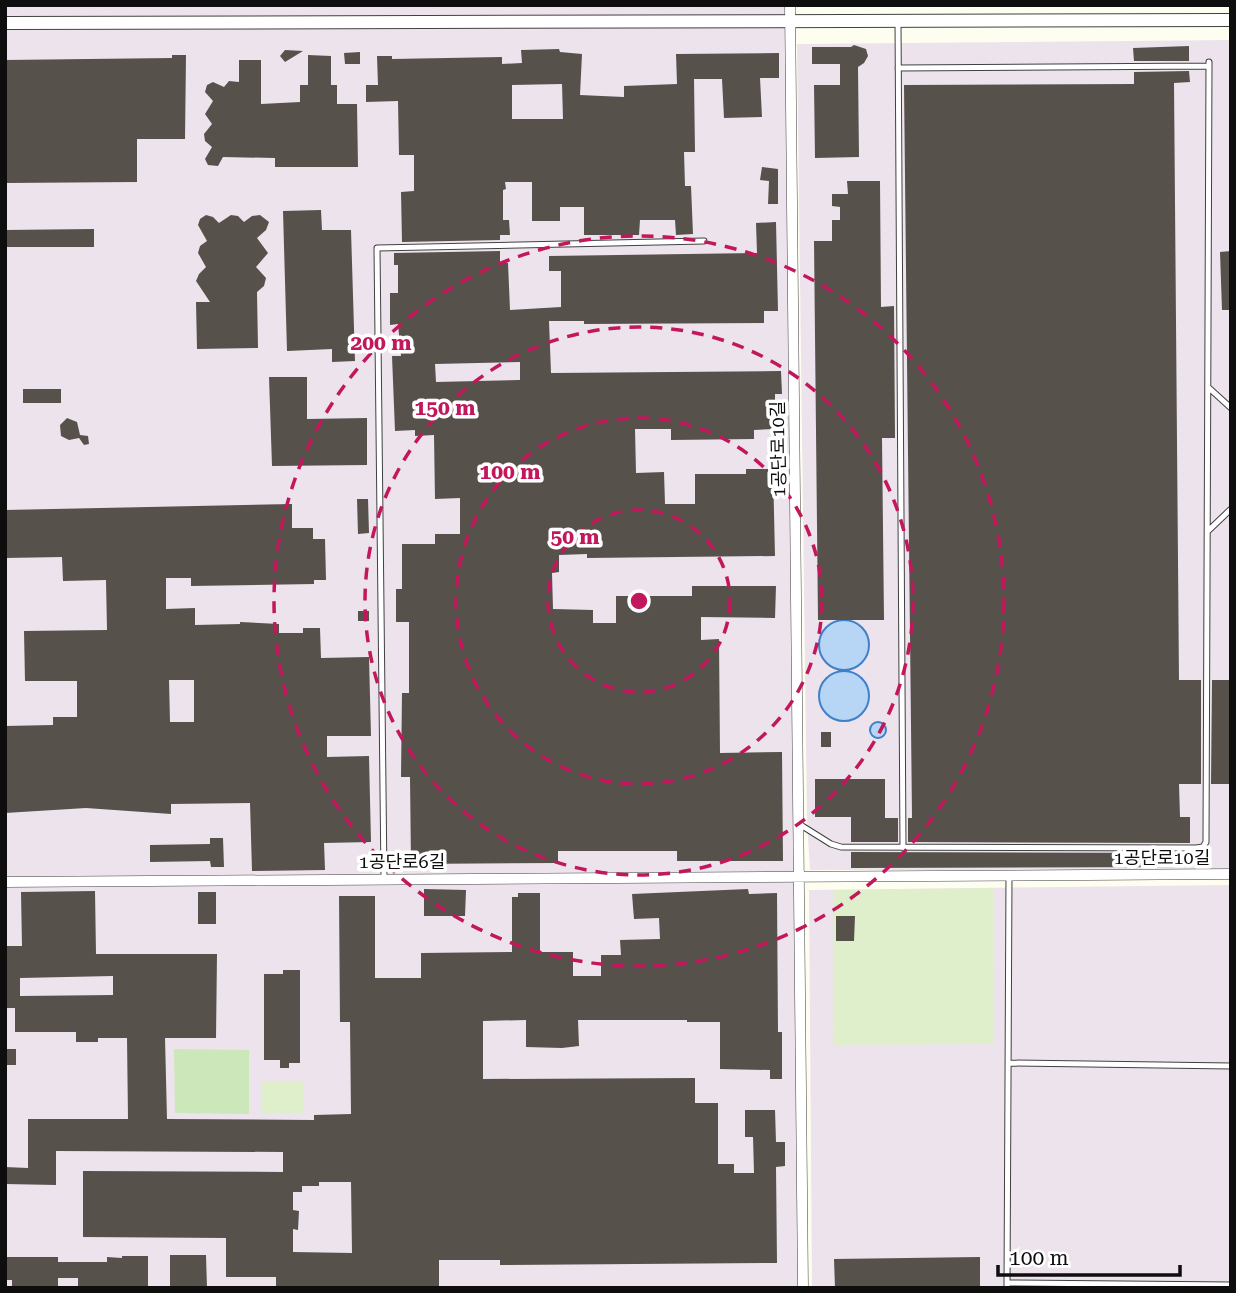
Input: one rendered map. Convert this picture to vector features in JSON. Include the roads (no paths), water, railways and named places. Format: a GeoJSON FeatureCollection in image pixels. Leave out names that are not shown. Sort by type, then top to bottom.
{"type":"FeatureCollection","features":[{"type":"Feature","properties":{"kind":"street","name":"1공단로10길"},"geometry":{"type":"LineString","coordinates":[[790,5],[803,1288]]}},
{"type":"Feature","properties":{"kind":"street"},"geometry":{"type":"LineString","coordinates":[[5,23],[1231,20]]}},
{"type":"Feature","properties":{"kind":"street","name":"1공단로10길"},"geometry":{"type":"LineString","coordinates":[[799,876],[1231,874]]}},
{"type":"Feature","properties":{"kind":"street","name":"1공단로6길"},"geometry":{"type":"LineString","coordinates":[[5,881],[799,876]]}},
{"type":"Feature","properties":{"kind":"lane"},"geometry":{"type":"LineString","coordinates":[[898,21],[903,848]]}},
{"type":"Feature","properties":{"kind":"lane"},"geometry":{"type":"LineString","coordinates":[[800,824],[831,845],[841,847],[1203,847],[1206,842],[1209,64],[898,68]]}},
{"type":"Feature","properties":{"kind":"lane"},"geometry":{"type":"LineString","coordinates":[[384,879],[377,248],[705,241]]}},
{"type":"Feature","properties":{"kind":"lane"},"geometry":{"type":"LineString","coordinates":[[1209,388],[1231,408]]}},
{"type":"Feature","properties":{"kind":"lane"},"geometry":{"type":"LineString","coordinates":[[1207,531],[1231,509]]}},
{"type":"Feature","properties":{"kind":"lane"},"geometry":{"type":"LineString","coordinates":[[1009,875],[1007,1285],[1231,1285]]}},
{"type":"Feature","properties":{"kind":"lane"},"geometry":{"type":"LineString","coordinates":[[1008,1063],[1231,1066]]}},
{"type":"Feature","properties":{"kind":"water"},"geometry":{"type":"Polygon","coordinates":[[[844,620],[861,628],[869,645],[861,662],[844,670],[827,662],[819,645],[827,628],[844,620]]]}},
{"type":"Feature","properties":{"kind":"water"},"geometry":{"type":"Polygon","coordinates":[[[844,671],[861,679],[869,696],[861,713],[844,721],[827,713],[819,696],[827,679],[844,671]]]}},
{"type":"Feature","properties":{"kind":"water"},"geometry":{"type":"Polygon","coordinates":[[[878,722],[884,724],[884,736],[878,738],[872,736],[870,730],[872,724],[878,722]]]}}]}
